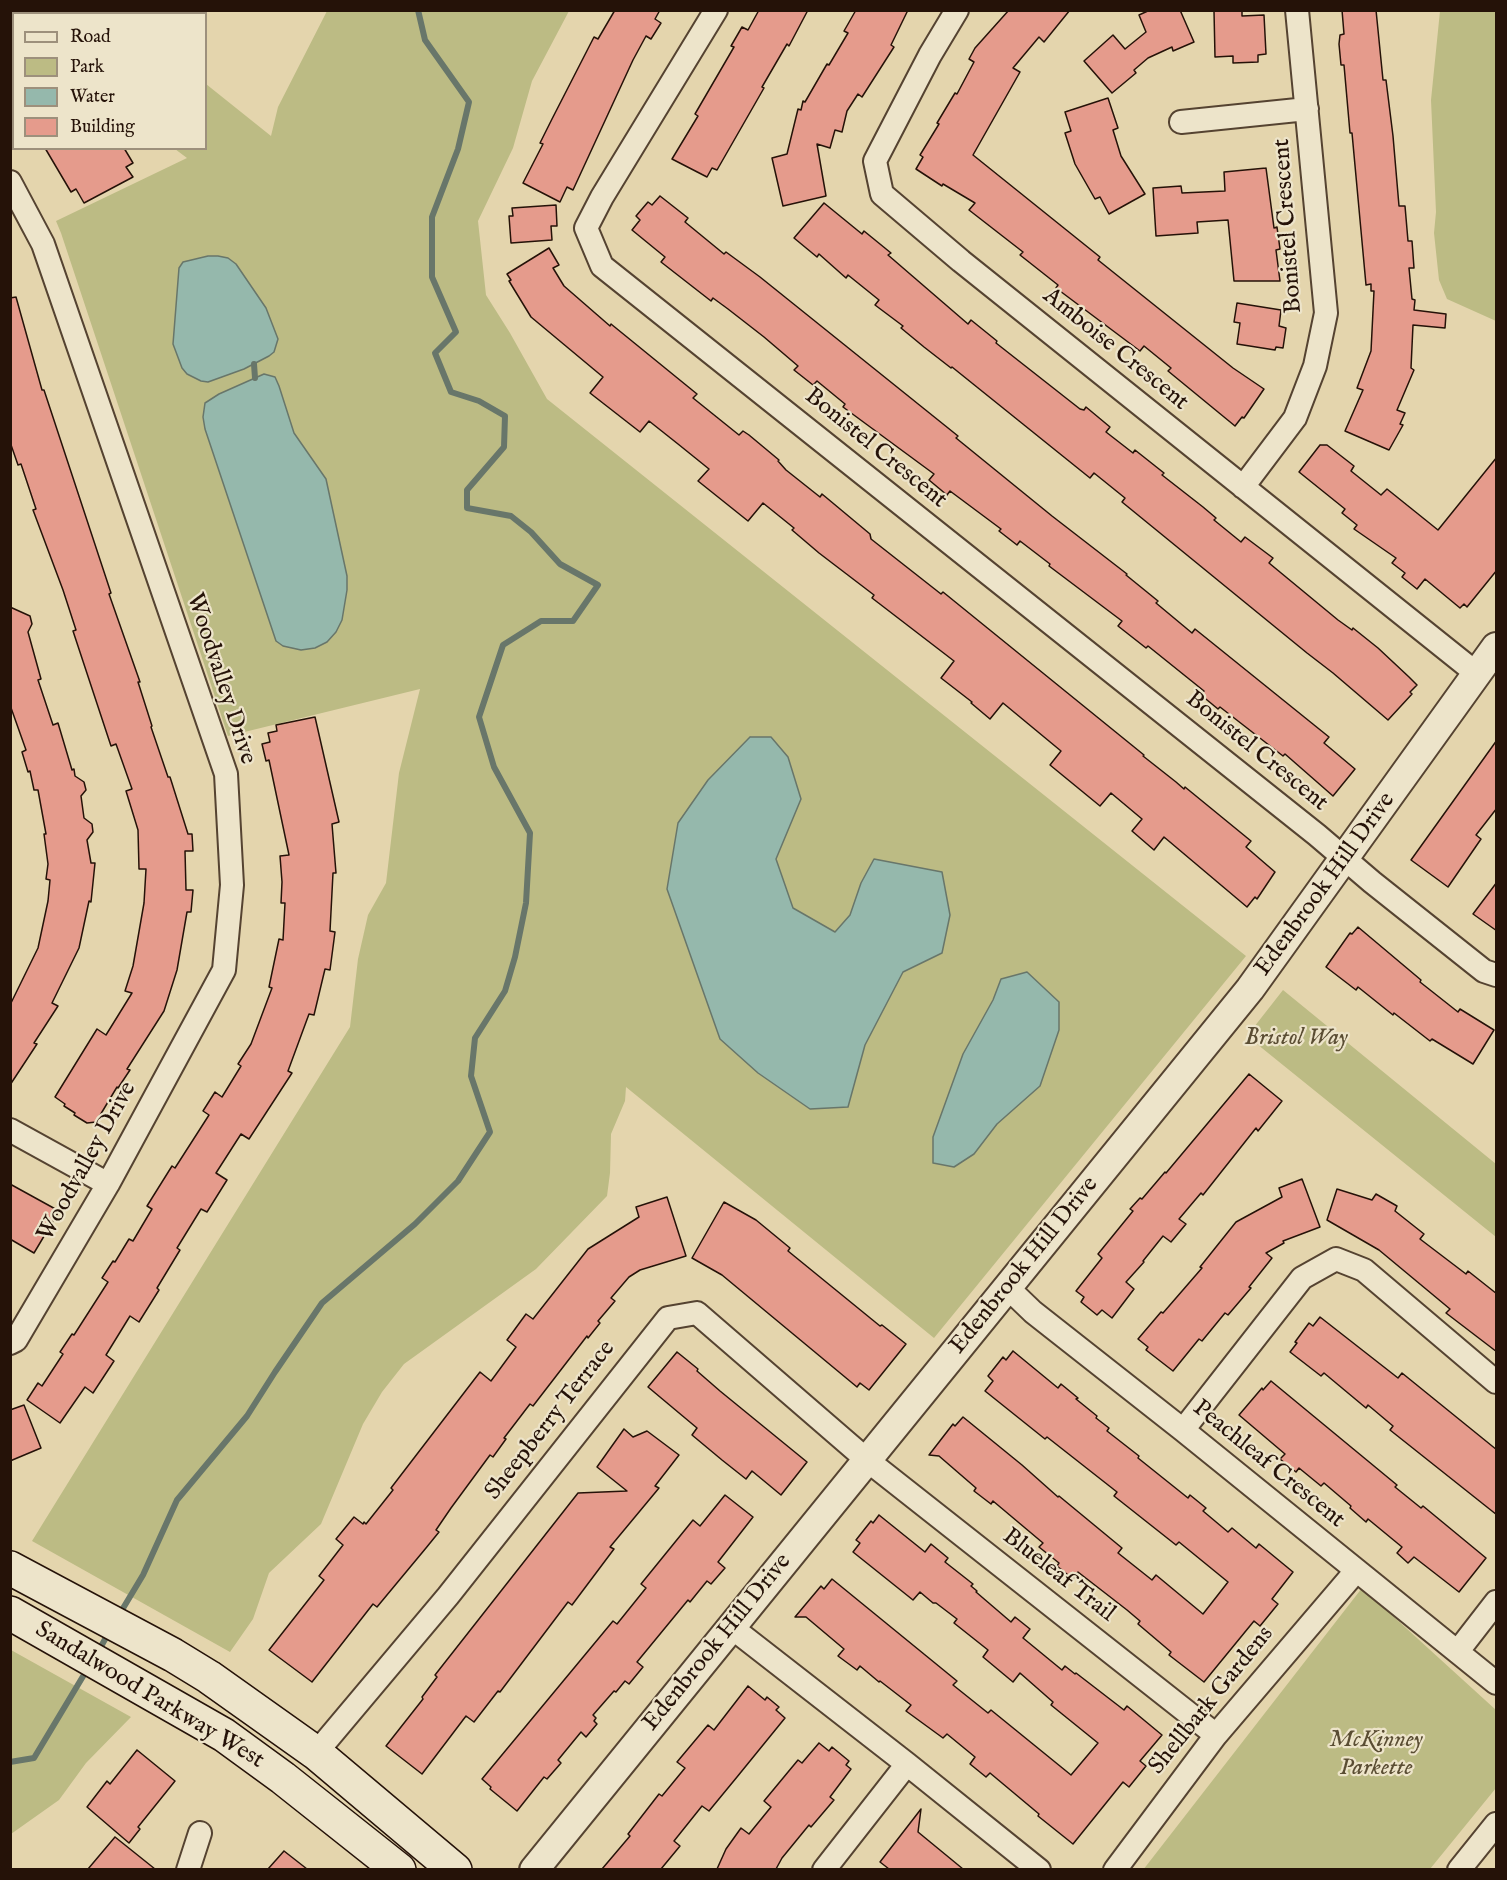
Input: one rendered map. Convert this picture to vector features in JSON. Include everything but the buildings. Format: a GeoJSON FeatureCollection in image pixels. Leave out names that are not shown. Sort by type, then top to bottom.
{"type":"FeatureCollection","features":[{"type":"Feature","properties":{"kind":"main road","name":"Sandalwood Parkway West"},"geometry":{"type":"LineString","coordinates":[[16,1571],[173,1655],[209,1677],[316,1754],[454,1869]]}},
{"type":"Feature","properties":{"kind":"main road","name":"Sandalwood Parkway West"},"geometry":{"type":"LineString","coordinates":[[10,1613],[224,1735],[399,1869]]}},
{"type":"Feature","properties":{"kind":"street","name":"Bonistel Crescent"},"geometry":{"type":"LineString","coordinates":[[716,10],[602,197],[586,228],[602,266],[1345,859]]}},
{"type":"Feature","properties":{"kind":"street","name":"Amboise Crescent"},"geometry":{"type":"LineString","coordinates":[[957,10],[930,55],[875,161],[882,194],[961,261],[1476,673]]}},
{"type":"Feature","properties":{"kind":"street","name":"Bonistel Crescent"},"geometry":{"type":"LineString","coordinates":[[1243,487],[1295,418],[1315,366],[1326,313],[1297,10]]}},
{"type":"Feature","properties":{"kind":"street"},"geometry":{"type":"LineString","coordinates":[[1181,122],[1307,109]]}},
{"type":"Feature","properties":{"kind":"street","name":"Woodvalley Drive"},"geometry":{"type":"LineString","coordinates":[[10,182],[43,243],[226,774],[232,885],[224,970],[108,1184],[16,1341],[10,1343]]}},
{"type":"Feature","properties":{"kind":"street","name":"Edenbrook Hill Drive"},"geometry":{"type":"LineString","coordinates":[[534,1869],[1250,989],[1476,673],[1497,647]]}},
{"type":"Feature","properties":{"kind":"street"},"geometry":{"type":"LineString","coordinates":[[1345,859],[1484,971],[1497,975]]}},
{"type":"Feature","properties":{"kind":"street"},"geometry":{"type":"LineString","coordinates":[[10,1130],[108,1184]]}},
{"type":"Feature","properties":{"kind":"street"},"geometry":{"type":"LineString","coordinates":[[1183,1430],[1302,1278],[1336,1259],[1364,1270],[1497,1382]]}},
{"type":"Feature","properties":{"kind":"street","name":"Peachleaf Crescent"},"geometry":{"type":"LineString","coordinates":[[1007,1287],[1033,1312],[1497,1683]]}},
{"type":"Feature","properties":{"kind":"street","name":"Sheepberry Terrace"},"geometry":{"type":"LineString","coordinates":[[316,1754],[448,1596],[668,1318],[697,1313],[867,1460]]}},
{"type":"Feature","properties":{"kind":"street","name":"Blueleaf Trail"},"geometry":{"type":"LineString","coordinates":[[867,1460],[1216,1735]]}},
{"type":"Feature","properties":{"kind":"street","name":"Shellbark Gardens"},"geometry":{"type":"LineString","coordinates":[[1115,1869],[1216,1735],[1356,1571]]}},
{"type":"Feature","properties":{"kind":"street"},"geometry":{"type":"LineString","coordinates":[[1458,1651],[1497,1602]]}},
{"type":"Feature","properties":{"kind":"street"},"geometry":{"type":"LineString","coordinates":[[731,1628],[1039,1869]]}},
{"type":"Feature","properties":{"kind":"street"},"geometry":{"type":"LineString","coordinates":[[824,1869],[907,1764]]}},
{"type":"Feature","properties":{"kind":"street"},"geometry":{"type":"LineString","coordinates":[[1459,1869],[1497,1824]]}},
{"type":"Feature","properties":{"kind":"street"},"geometry":{"type":"LineString","coordinates":[[188,1869],[200,1833]]}},
{"type":"Feature","properties":{"kind":"green space"},"geometry":{"type":"Polygon","coordinates":[[[327,11],[569,11],[532,81],[513,148],[478,221],[486,295],[547,399],[1246,956],[934,1338],[626,1087],[625,1101],[611,1134],[607,1196],[536,1269],[404,1364],[382,1392],[363,1424],[321,1524],[269,1573],[253,1619],[230,1652],[32,1541],[350,1027],[358,959],[368,915],[386,883],[399,773],[420,689],[228,736],[56,221],[187,158],[176,150],[207,150],[207,85],[271,136],[278,107],[327,11]]]}},
{"type":"Feature","properties":{"kind":"green space"},"geometry":{"type":"Polygon","coordinates":[[[1440,11],[1496,11],[1496,321],[1447,299],[1439,280],[1434,233],[1436,212],[1431,100],[1440,11]]]}},
{"type":"Feature","properties":{"kind":"green space","name":"Bristol Way"},"geometry":{"type":"Polygon","coordinates":[[[1283,990],[1496,1164],[1496,1237],[1247,1036],[1283,990]]]}},
{"type":"Feature","properties":{"kind":"green space","name":"McKinney Parkette"},"geometry":{"type":"Polygon","coordinates":[[[1362,1588],[1496,1710],[1496,1788],[1430,1869],[1143,1870],[1362,1588]]]}},
{"type":"Feature","properties":{"kind":"green space"},"geometry":{"type":"Polygon","coordinates":[[[11,1650],[131,1717],[86,1763],[59,1800],[11,1834],[11,1650]]]}},
{"type":"Feature","properties":{"kind":"water"},"geometry":{"type":"Polygon","coordinates":[[[208,256],[228,258],[236,264],[266,308],[278,339],[274,352],[269,356],[244,369],[208,382],[187,374],[182,368],[173,344],[179,268],[183,262],[208,256]]]}},
{"type":"Feature","properties":{"kind":"water"},"geometry":{"type":"Polygon","coordinates":[[[264,374],[275,377],[294,433],[326,479],[347,576],[342,620],[336,632],[327,642],[315,648],[301,650],[283,646],[276,641],[205,429],[203,417],[205,403],[219,394],[264,374]]]}},
{"type":"Feature","properties":{"kind":"water"},"geometry":{"type":"Polygon","coordinates":[[[750,737],[771,737],[788,757],[801,799],[776,859],[793,908],[835,932],[850,915],[861,883],[874,859],[942,872],[950,915],[942,953],[903,972],[865,1045],[848,1107],[810,1109],[758,1073],[720,1039],[667,889],[678,823],[708,780],[750,737]]]}},
{"type":"Feature","properties":{"kind":"water"},"geometry":{"type":"Polygon","coordinates":[[[1027,972],[1059,1002],[1059,1030],[1040,1086],[997,1124],[974,1154],[954,1167],[933,1163],[933,1137],[963,1054],[993,1000],[1001,979],[1027,972]]]}},
{"type":"Feature","properties":{"kind":"waterway"},"geometry":{"type":"LineString","coordinates":[[119,1615],[143,1575],[177,1500],[247,1416],[322,1303],[415,1224],[458,1181],[490,1132],[471,1076],[475,1038],[505,991],[515,957],[526,903],[530,833],[494,767],[479,717],[503,645],[541,621],[573,621],[598,585],[560,564],[531,532],[511,516],[467,508],[467,490],[504,447],[505,416],[479,401],[451,392],[435,353],[456,332],[432,277],[432,217],[458,149],[469,102],[425,40],[418,10]]}},
{"type":"Feature","properties":{"kind":"waterway"},"geometry":{"type":"LineString","coordinates":[[254,364],[255,378]]}},
{"type":"Feature","properties":{"kind":"waterway"},"geometry":{"type":"LineString","coordinates":[[98,1652],[109,1632]]}},
{"type":"Feature","properties":{"kind":"waterway"},"geometry":{"type":"LineString","coordinates":[[10,1762],[34,1758],[88,1668]]}}]}
